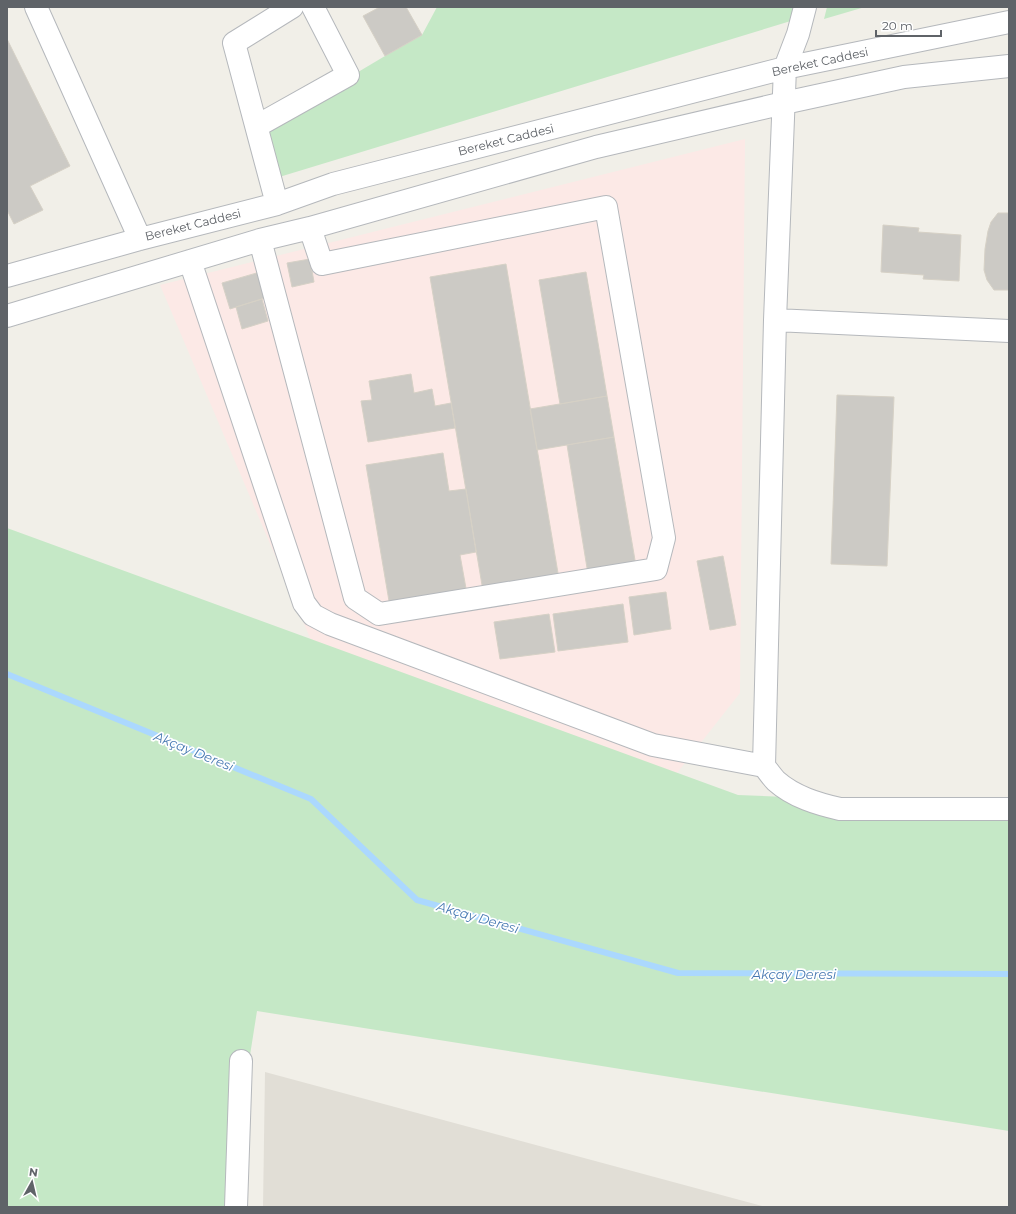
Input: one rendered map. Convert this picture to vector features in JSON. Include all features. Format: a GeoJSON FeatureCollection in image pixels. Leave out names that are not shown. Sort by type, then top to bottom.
{"type":"FeatureCollection","features":[{"type":"Feature","properties":{"kind":"street"},"geometry":{"type":"LineString","coordinates":[[36,7],[140,239]]}},
{"type":"Feature","properties":{"kind":"street"},"geometry":{"type":"LineString","coordinates":[[277,204],[234,43],[292,7]]}},
{"type":"Feature","properties":{"kind":"street"},"geometry":{"type":"LineString","coordinates":[[257,126],[348,74],[313,7]]}},
{"type":"Feature","properties":{"kind":"street"},"geometry":{"type":"LineString","coordinates":[[764,766],[776,320],[785,68],[798,34],[805,7]]}},
{"type":"Feature","properties":{"kind":"street","name":"Bereket Caddesi"},"geometry":{"type":"LineString","coordinates":[[7,276],[140,239],[277,204],[333,184],[785,68],[1009,22]]}},
{"type":"Feature","properties":{"kind":"street"},"geometry":{"type":"LineString","coordinates":[[7,316],[260,240],[310,228],[596,147],[784,103],[904,77],[1009,66]]}},
{"type":"Feature","properties":{"kind":"street"},"geometry":{"type":"LineString","coordinates":[[260,240],[355,598],[379,614],[656,569],[664,538],[606,207],[322,264],[310,228]]}},
{"type":"Feature","properties":{"kind":"street"},"geometry":{"type":"LineString","coordinates":[[190,261],[304,603],[312,614],[330,624],[653,745],[764,766],[777,782],[816,804],[840,809],[1009,809]]}},
{"type":"Feature","properties":{"kind":"street"},"geometry":{"type":"LineString","coordinates":[[776,320],[1009,331]]}},
{"type":"Feature","properties":{"kind":"street"},"geometry":{"type":"LineString","coordinates":[[236,1207],[241,1061]]}},
{"type":"Feature","properties":{"kind":"shaded area"},"geometry":{"type":"Polygon","coordinates":[[[745,139],[740,693],[677,773],[319,659],[160,285],[745,139]]]}},
{"type":"Feature","properties":{"kind":"shaded area"},"geometry":{"type":"Polygon","coordinates":[[[265,1072],[766,1207],[263,1207],[265,1072]]]}},
{"type":"Feature","properties":{"kind":"green space"},"geometry":{"type":"Polygon","coordinates":[[[437,7],[797,7],[794,20],[276,178],[264,128],[422,35],[437,7]]]}},
{"type":"Feature","properties":{"kind":"green space"},"geometry":{"type":"Polygon","coordinates":[[[827,7],[865,7],[824,19],[827,7]]]}},
{"type":"Feature","properties":{"kind":"green space"},"geometry":{"type":"Polygon","coordinates":[[[7,528],[738,795],[1009,806],[1009,1131],[257,1011],[226,1207],[7,1207],[7,528]]]}},
{"type":"Feature","properties":{"kind":"building"},"geometry":{"type":"Polygon","coordinates":[[[380,7],[406,7],[422,35],[385,56],[363,16],[380,7]]]}},
{"type":"Feature","properties":{"kind":"building"},"geometry":{"type":"Polygon","coordinates":[[[7,39],[70,166],[30,186],[43,210],[14,224],[7,210],[7,39]]]}},
{"type":"Feature","properties":{"kind":"building"},"geometry":{"type":"Polygon","coordinates":[[[998,213],[1009,213],[1009,290],[994,290],[987,280],[984,270],[988,231],[991,222],[998,213]]]}},
{"type":"Feature","properties":{"kind":"building"},"geometry":{"type":"Polygon","coordinates":[[[883,225],[919,228],[918,232],[961,235],[959,281],[923,279],[924,275],[881,272],[883,225]]]}},
{"type":"Feature","properties":{"kind":"building"},"geometry":{"type":"Polygon","coordinates":[[[310,259],[314,282],[292,287],[287,263],[310,259]]]}},
{"type":"Feature","properties":{"kind":"building"},"geometry":{"type":"Polygon","coordinates":[[[506,264],[559,579],[483,591],[430,277],[506,264]]]}},
{"type":"Feature","properties":{"kind":"building"},"geometry":{"type":"Polygon","coordinates":[[[260,272],[268,297],[230,309],[222,283],[260,272]]]}},
{"type":"Feature","properties":{"kind":"building"},"geometry":{"type":"Polygon","coordinates":[[[586,272],[607,396],[560,404],[539,280],[586,272]]]}},
{"type":"Feature","properties":{"kind":"building"},"geometry":{"type":"Polygon","coordinates":[[[262,299],[268,321],[242,329],[236,307],[262,299]]]}},
{"type":"Feature","properties":{"kind":"building"},"geometry":{"type":"Polygon","coordinates":[[[411,374],[414,393],[432,389],[435,406],[451,403],[455,428],[368,442],[361,401],[372,400],[369,381],[411,374]]]}},
{"type":"Feature","properties":{"kind":"building"},"geometry":{"type":"Polygon","coordinates":[[[837,395],[894,397],[887,566],[831,564],[837,395]]]}},
{"type":"Feature","properties":{"kind":"building"},"geometry":{"type":"Polygon","coordinates":[[[607,396],[614,437],[537,450],[530,409],[607,396]]]}},
{"type":"Feature","properties":{"kind":"building"},"geometry":{"type":"Polygon","coordinates":[[[614,437],[636,566],[588,574],[567,445],[614,437]]]}},
{"type":"Feature","properties":{"kind":"building"},"geometry":{"type":"Polygon","coordinates":[[[443,453],[449,491],[466,489],[476,552],[460,555],[467,594],[390,607],[366,465],[443,453]]]}},
{"type":"Feature","properties":{"kind":"building"},"geometry":{"type":"Polygon","coordinates":[[[723,556],[736,625],[710,630],[697,561],[723,556]]]}},
{"type":"Feature","properties":{"kind":"building"},"geometry":{"type":"Polygon","coordinates":[[[666,592],[671,629],[634,635],[629,597],[666,592]]]}},
{"type":"Feature","properties":{"kind":"building"},"geometry":{"type":"Polygon","coordinates":[[[623,604],[628,642],[558,651],[553,614],[623,604]]]}},
{"type":"Feature","properties":{"kind":"building"},"geometry":{"type":"Polygon","coordinates":[[[549,614],[555,652],[500,659],[494,622],[549,614]]]}},
{"type":"Feature","properties":{"kind":"waterway","name":"Akçay Deresi"},"geometry":{"type":"LineString","coordinates":[[7,674],[311,799],[417,900],[678,973],[1009,974]]}}]}
